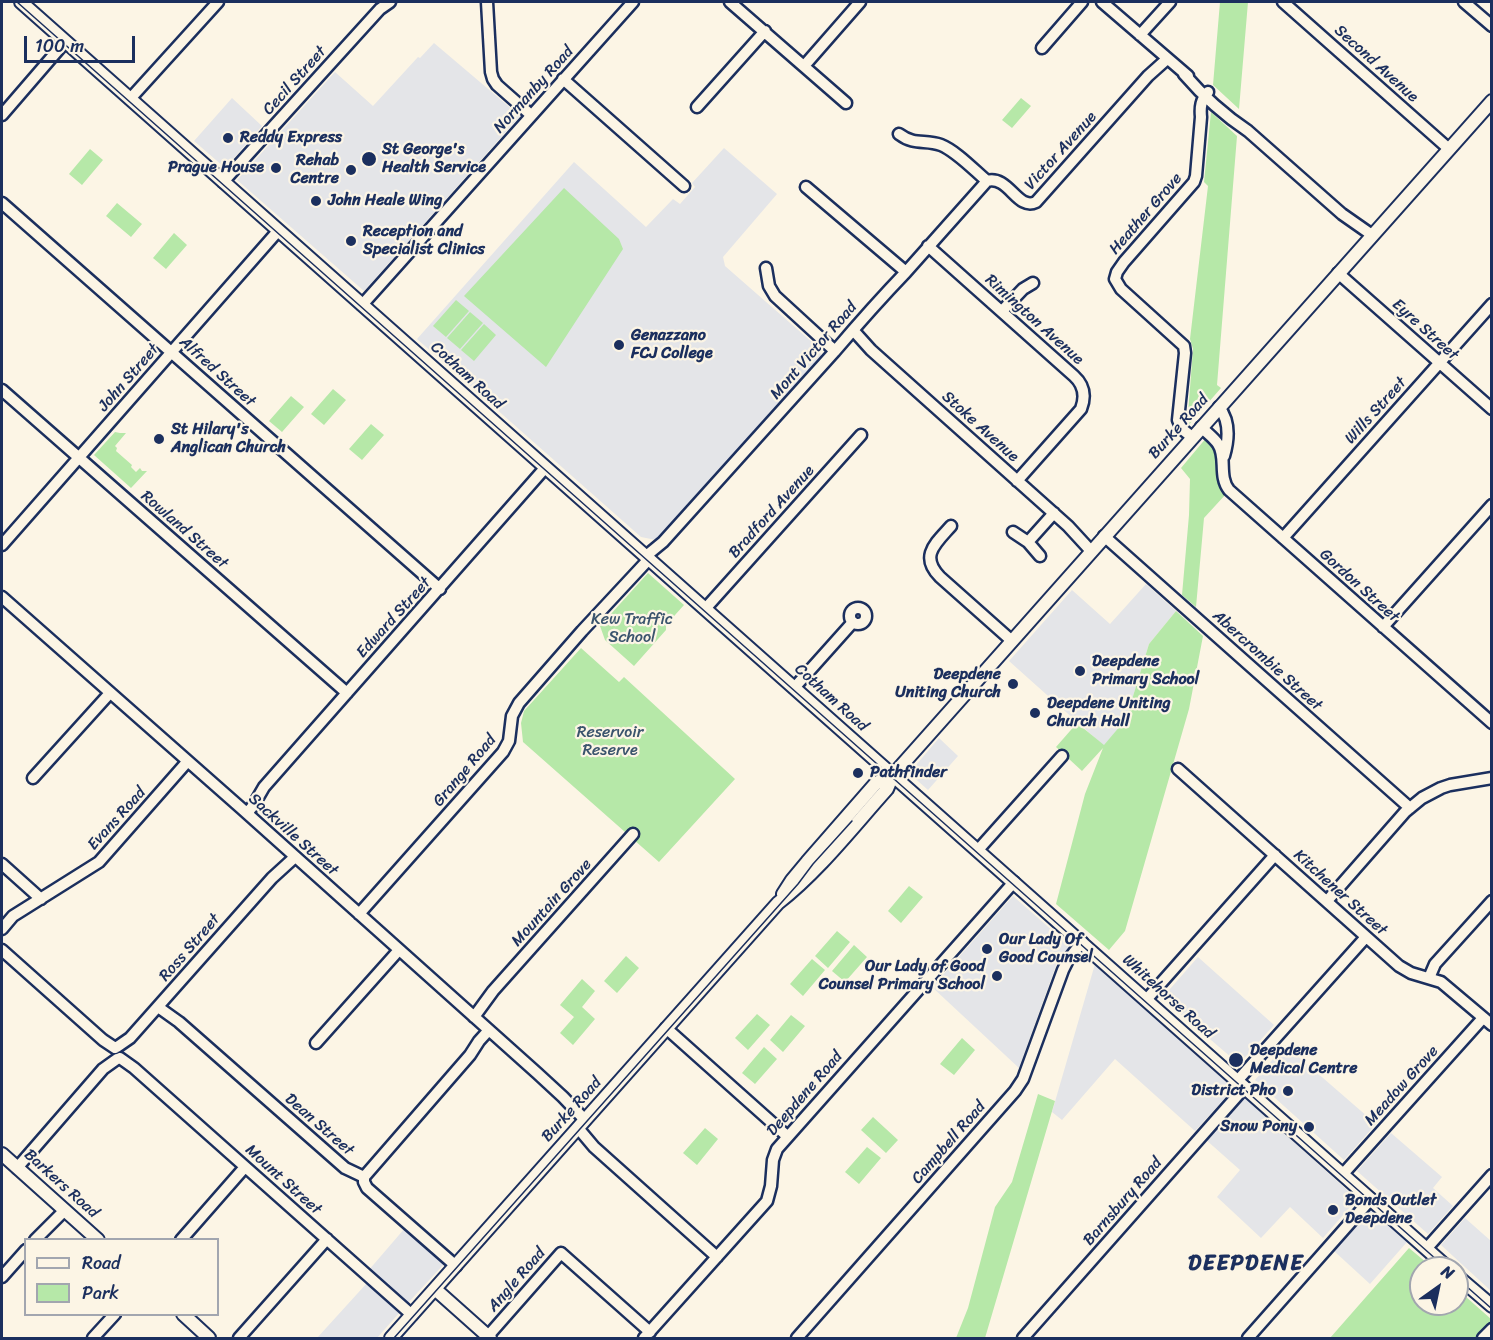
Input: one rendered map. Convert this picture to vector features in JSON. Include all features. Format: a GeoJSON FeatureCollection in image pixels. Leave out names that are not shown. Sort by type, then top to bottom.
{"type":"FeatureCollection","features":[{"type":"Feature","properties":{"kind":"main road","name":"Cotham Road"},"geometry":{"type":"LineString","coordinates":[[21,2],[893,775]]}},
{"type":"Feature","properties":{"kind":"main road","name":"Burke Road"},"geometry":{"type":"LineString","coordinates":[[391,1338],[778,903],[816,869],[887,789],[893,775],[1491,101]]}},
{"type":"Feature","properties":{"kind":"main road","name":"Whitehorse Road"},"geometry":{"type":"LineString","coordinates":[[893,775],[1435,1256]]}},
{"type":"Feature","properties":{"kind":"main road","name":"Barkers Road"},"geometry":{"type":"LineString","coordinates":[[2,1154],[97,1238]]}},
{"type":"Feature","properties":{"kind":"main road"},"geometry":{"type":"LineString","coordinates":[[1469,1287],[1491,1306]]}},
{"type":"Feature","properties":{"kind":"main road"},"geometry":{"type":"LineString","coordinates":[[435,1289],[489,1337]]}},
{"type":"Feature","properties":{"kind":"main road"},"geometry":{"type":"LineString","coordinates":[[185,1316],[209,1338]]}},
{"type":"Feature","properties":{"kind":"street"},"geometry":{"type":"LineString","coordinates":[[130,99],[218,2]]}},
{"type":"Feature","properties":{"kind":"street","name":"Cecil Street"},"geometry":{"type":"LineString","coordinates":[[223,182],[380,9],[390,2]]}},
{"type":"Feature","properties":{"kind":"street"},"geometry":{"type":"LineString","coordinates":[[487,2],[493,79],[531,115]]}},
{"type":"Feature","properties":{"kind":"street","name":"Normanby Road"},"geometry":{"type":"LineString","coordinates":[[362,305],[633,2]]}},
{"type":"Feature","properties":{"kind":"street"},"geometry":{"type":"LineString","coordinates":[[730,2],[846,103]]}},
{"type":"Feature","properties":{"kind":"street"},"geometry":{"type":"LineString","coordinates":[[804,66],[860,2]]}},
{"type":"Feature","properties":{"kind":"street"},"geometry":{"type":"LineString","coordinates":[[1041,48],[1082,2]]}},
{"type":"Feature","properties":{"kind":"street"},"geometry":{"type":"LineString","coordinates":[[1102,2],[1235,116],[1248,131],[1369,239]]}},
{"type":"Feature","properties":{"kind":"street"},"geometry":{"type":"LineString","coordinates":[[1140,35],[1170,2]]}},
{"type":"Feature","properties":{"kind":"street","name":"Second Avenue"},"geometry":{"type":"LineString","coordinates":[[1283,2],[1449,149]]}},
{"type":"Feature","properties":{"kind":"street"},"geometry":{"type":"LineString","coordinates":[[1464,2],[1491,26]]}},
{"type":"Feature","properties":{"kind":"street"},"geometry":{"type":"LineString","coordinates":[[697,107],[765,32]]}},
{"type":"Feature","properties":{"kind":"street"},"geometry":{"type":"LineString","coordinates":[[2,115],[65,42]]}},
{"type":"Feature","properties":{"kind":"street","name":"Victor Avenue"},"geometry":{"type":"LineString","coordinates":[[899,134],[912,141],[933,143],[948,148],[987,181],[1001,182],[1025,203],[1031,204],[1036,202],[1165,57]]}},
{"type":"Feature","properties":{"kind":"street"},"geometry":{"type":"LineString","coordinates":[[563,79],[684,186]]}},
{"type":"Feature","properties":{"kind":"street","name":"Heather Grove"},"geometry":{"type":"LineString","coordinates":[[1197,432],[1182,429],[1178,420],[1185,348],[1179,340],[1121,289],[1115,279],[1124,261],[1194,182],[1200,107],[1209,96]]}},
{"type":"Feature","properties":{"kind":"street","name":"Mont Victor Road"},"geometry":{"type":"LineString","coordinates":[[649,559],[987,181]]}},
{"type":"Feature","properties":{"kind":"street"},"geometry":{"type":"LineString","coordinates":[[806,187],[906,272]]}},
{"type":"Feature","properties":{"kind":"street","name":"Alfred Street"},"geometry":{"type":"LineString","coordinates":[[2,203],[440,589]]}},
{"type":"Feature","properties":{"kind":"street","name":"John Street"},"geometry":{"type":"LineString","coordinates":[[2,545],[278,231]]}},
{"type":"Feature","properties":{"kind":"street","name":"Rimington Avenue"},"geometry":{"type":"LineString","coordinates":[[928,246],[1077,379],[1083,387],[1083,405],[1078,413],[1017,481]]}},
{"type":"Feature","properties":{"kind":"street"},"geometry":{"type":"LineString","coordinates":[[766,268],[769,286],[775,296],[835,351]]}},
{"type":"Feature","properties":{"kind":"street","name":"Eyre Street"},"geometry":{"type":"LineString","coordinates":[[1338,273],[1491,409]]}},
{"type":"Feature","properties":{"kind":"street"},"geometry":{"type":"LineString","coordinates":[[1002,311],[1023,288],[1033,283]]}},
{"type":"Feature","properties":{"kind":"street","name":"Wills Street"},"geometry":{"type":"LineString","coordinates":[[1283,538],[1491,304]]}},
{"type":"Feature","properties":{"kind":"street","name":"Stoke Avenue"},"geometry":{"type":"LineString","coordinates":[[851,333],[1068,526],[1097,544]]}},
{"type":"Feature","properties":{"kind":"street","name":"Rowland Street"},"geometry":{"type":"LineString","coordinates":[[2,390],[347,693]]}},
{"type":"Feature","properties":{"kind":"street","name":"Gordon Street"},"geometry":{"type":"LineString","coordinates":[[1219,408],[1225,416],[1227,426],[1226,452],[1222,462]]}},
{"type":"Feature","properties":{"kind":"street","name":"Gordon Street"},"geometry":{"type":"LineString","coordinates":[[1197,432],[1219,445],[1223,478],[1229,490],[1383,627],[1489,716]]}},
{"type":"Feature","properties":{"kind":"street","name":"Bradford Avenue"},"geometry":{"type":"LineString","coordinates":[[705,609],[861,435]]}},
{"type":"Feature","properties":{"kind":"street","name":"Edward Street"},"geometry":{"type":"LineString","coordinates":[[244,811],[253,806],[264,787],[545,468]]}},
{"type":"Feature","properties":{"kind":"street"},"geometry":{"type":"LineString","coordinates":[[1383,627],[1491,505]]}},
{"type":"Feature","properties":{"kind":"street"},"geometry":{"type":"LineString","coordinates":[[1028,542],[1054,513]]}},
{"type":"Feature","properties":{"kind":"street"},"geometry":{"type":"LineString","coordinates":[[951,526],[932,549],[930,558],[932,567],[940,577],[1012,641]]}},
{"type":"Feature","properties":{"kind":"street"},"geometry":{"type":"LineString","coordinates":[[1013,532],[1028,542],[1040,556]]}},
{"type":"Feature","properties":{"kind":"street","name":"Abercrombie Street"},"geometry":{"type":"LineString","coordinates":[[1097,544],[1410,808]]}},
{"type":"Feature","properties":{"kind":"street","name":"Grange Road"},"geometry":{"type":"LineString","coordinates":[[359,914],[503,752],[509,741],[512,716],[519,703],[649,559]]}},
{"type":"Feature","properties":{"kind":"street","name":"Sackville Street"},"geometry":{"type":"LineString","coordinates":[[2,597],[563,1097],[594,1147],[717,1257]]}},
{"type":"Feature","properties":{"kind":"street"},"geometry":{"type":"LineString","coordinates":[[794,688],[853,622]]}},
{"type":"Feature","properties":{"kind":"street"},"geometry":{"type":"LineString","coordinates":[[33,778],[110,693]]}},
{"type":"Feature","properties":{"kind":"street"},"geometry":{"type":"LineString","coordinates":[[978,850],[1062,756]]}},
{"type":"Feature","properties":{"kind":"street","name":"Evans Road"},"geometry":{"type":"LineString","coordinates":[[2,929],[11,917],[102,860],[188,762]]}},
{"type":"Feature","properties":{"kind":"street","name":"Kitchener Street"},"geometry":{"type":"LineString","coordinates":[[1178,769],[1405,970],[1436,980],[1446,986],[1487,1022]]}},
{"type":"Feature","properties":{"kind":"street"},"geometry":{"type":"LineString","coordinates":[[1327,902],[1410,808],[1422,798],[1458,783],[1491,778]]}},
{"type":"Feature","properties":{"kind":"street","name":"Mountain Grove"},"geometry":{"type":"LineString","coordinates":[[472,1015],[633,834]]}},
{"type":"Feature","properties":{"kind":"street","name":"Ross Street"},"geometry":{"type":"LineString","coordinates":[[17,1168],[292,854]]}},
{"type":"Feature","properties":{"kind":"street"},"geometry":{"type":"LineString","coordinates":[[1146,1000],[1275,855]]}},
{"type":"Feature","properties":{"kind":"street"},"geometry":{"type":"LineString","coordinates":[[2,864],[41,899]]}},
{"type":"Feature","properties":{"kind":"street","name":"Deepdene Road"},"geometry":{"type":"LineString","coordinates":[[647,1335],[766,1200],[771,1186],[773,1160],[777,1149],[787,1136],[1014,882]]}},
{"type":"Feature","properties":{"kind":"street"},"geometry":{"type":"LineString","coordinates":[[1429,978],[1433,966],[1491,900]]}},
{"type":"Feature","properties":{"kind":"street","name":"Barnsbury Road"},"geometry":{"type":"LineString","coordinates":[[1023,1338],[1366,936]]}},
{"type":"Feature","properties":{"kind":"street","name":"Campbell Road"},"geometry":{"type":"LineString","coordinates":[[797,1338],[1015,1091],[1023,1079],[1063,970],[1082,942]]}},
{"type":"Feature","properties":{"kind":"street","name":"Mount Street"},"geometry":{"type":"LineString","coordinates":[[2,950],[412,1315]]}},
{"type":"Feature","properties":{"kind":"street"},"geometry":{"type":"LineString","coordinates":[[316,1043],[399,950]]}},
{"type":"Feature","properties":{"kind":"street","name":"Dean Street"},"geometry":{"type":"LineString","coordinates":[[158,1006],[345,1168],[364,1177],[367,1188],[456,1266]]}},
{"type":"Feature","properties":{"kind":"street","name":"Meadow Grove"},"geometry":{"type":"LineString","coordinates":[[1343,1174],[1487,1022]]}},
{"type":"Feature","properties":{"kind":"street"},"geometry":{"type":"LineString","coordinates":[[666,1028],[787,1136]]}},
{"type":"Feature","properties":{"kind":"street"},"geometry":{"type":"LineString","coordinates":[[364,1177],[491,1032]]}},
{"type":"Feature","properties":{"kind":"street"},"geometry":{"type":"LineString","coordinates":[[182,1238],[245,1167]]}},
{"type":"Feature","properties":{"kind":"street"},"geometry":{"type":"LineString","coordinates":[[1427,1248],[1491,1175]]}},
{"type":"Feature","properties":{"kind":"street"},"geometry":{"type":"LineString","coordinates":[[1248,1338],[1371,1199]]}},
{"type":"Feature","properties":{"kind":"street"},"geometry":{"type":"LineString","coordinates":[[36,1238],[62,1208]]}},
{"type":"Feature","properties":{"kind":"street"},"geometry":{"type":"LineString","coordinates":[[239,1338],[327,1239]]}},
{"type":"Feature","properties":{"kind":"street"},"geometry":{"type":"LineString","coordinates":[[2,1277],[24,1252]]}},
{"type":"Feature","properties":{"kind":"street","name":"Angle Road"},"geometry":{"type":"LineString","coordinates":[[489,1337],[561,1252],[647,1335]]}},
{"type":"Feature","properties":{"kind":"street"},"geometry":{"type":"LineString","coordinates":[[93,1338],[113,1316]]}},
{"type":"Feature","properties":{"kind":"street"},"geometry":{"type":"LineString","coordinates":[[1483,1338],[1491,1329]]}},
{"type":"Feature","properties":{"kind":"shaded area","name":"St George's Health Service"},"geometry":{"type":"Polygon","coordinates":[[[434,43],[520,116],[364,291],[237,180],[335,72],[373,106],[434,43]]]}},
{"type":"Feature","properties":{"kind":"shaded area"},"geometry":{"type":"Polygon","coordinates":[[[232,98],[262,126],[224,167],[194,141],[232,98]]]}},
{"type":"Feature","properties":{"kind":"shaded area","name":"Genazzano FCJ College"},"geometry":{"type":"Polygon","coordinates":[[[724,148],[777,194],[723,257],[725,266],[821,350],[821,356],[656,540],[641,537],[417,339],[574,162],[646,227],[673,199],[680,204],[695,187],[692,183],[724,148]]]}},
{"type":"Feature","properties":{"kind":"shaded area","name":"Deepdene Primary School"},"geometry":{"type":"Polygon","coordinates":[[[1146,584],[1176,611],[1149,644],[1126,719],[1104,746],[1009,661],[1072,590],[1110,624],[1146,584]]]}},
{"type":"Feature","properties":{"kind":"shaded area"},"geometry":{"type":"Polygon","coordinates":[[[939,738],[958,756],[928,790],[910,772],[939,738]]]}},
{"type":"Feature","properties":{"kind":"shaded area","name":"Our Lady of Good Counsel Primary School"},"geometry":{"type":"Polygon","coordinates":[[[1013,896],[1070,946],[1058,960],[1019,1068],[932,987],[1013,896]]]}},
{"type":"Feature","properties":{"kind":"shaded area"},"geometry":{"type":"Polygon","coordinates":[[[1198,957],[1274,1025],[1239,1064],[1162,998],[1198,957]]]}},
{"type":"Feature","properties":{"kind":"shaded area"},"geometry":{"type":"Polygon","coordinates":[[[1095,964],[1234,1088],[1195,1131],[1115,1059],[1062,1120],[1052,1112],[1095,964]]]}},
{"type":"Feature","properties":{"kind":"shaded area"},"geometry":{"type":"Polygon","coordinates":[[[1285,1045],[1376,1124],[1344,1160],[1255,1080],[1285,1045]]]}},
{"type":"Feature","properties":{"kind":"shaded area"},"geometry":{"type":"Polygon","coordinates":[[[1244,1097],[1357,1199],[1323,1238],[1290,1207],[1261,1238],[1217,1197],[1240,1170],[1205,1139],[1244,1097]]]}},
{"type":"Feature","properties":{"kind":"shaded area"},"geometry":{"type":"Polygon","coordinates":[[[1391,1133],[1442,1177],[1433,1188],[1453,1206],[1428,1234],[1357,1171],[1391,1133]]]}},
{"type":"Feature","properties":{"kind":"shaded area"},"geometry":{"type":"Polygon","coordinates":[[[1371,1209],[1407,1242],[1370,1284],[1334,1251],[1371,1209]]]}},
{"type":"Feature","properties":{"kind":"shaded area"},"geometry":{"type":"Polygon","coordinates":[[[1465,1218],[1491,1241],[1491,1291],[1469,1271],[1469,1256],[1453,1256],[1441,1245],[1465,1218]]]}},
{"type":"Feature","properties":{"kind":"shaded area"},"geometry":{"type":"Polygon","coordinates":[[[405,1228],[444,1264],[407,1304],[368,1271],[405,1228]]]}},
{"type":"Feature","properties":{"kind":"shaded area"},"geometry":{"type":"Polygon","coordinates":[[[367,1283],[400,1312],[377,1338],[317,1338],[367,1283]]]}},
{"type":"Feature","properties":{"kind":"green space"},"geometry":{"type":"Polygon","coordinates":[[[1220,2],[1248,2],[1239,109],[1213,85],[1220,2]]]}},
{"type":"Feature","properties":{"kind":"green space"},"geometry":{"type":"Polygon","coordinates":[[[1021,98],[1031,106],[1012,128],[1002,120],[1021,98]]]}},
{"type":"Feature","properties":{"kind":"green space"},"geometry":{"type":"Polygon","coordinates":[[[1211,112],[1237,136],[1217,385],[1221,388],[1187,427],[1193,349],[1190,339],[1208,186],[1204,182],[1211,112]]]}},
{"type":"Feature","properties":{"kind":"green space"},"geometry":{"type":"Polygon","coordinates":[[[90,149],[103,160],[82,185],[69,174],[90,149]]]}},
{"type":"Feature","properties":{"kind":"green space"},"geometry":{"type":"Polygon","coordinates":[[[564,188],[619,239],[623,249],[546,367],[464,296],[564,188]]]}},
{"type":"Feature","properties":{"kind":"green space"},"geometry":{"type":"Polygon","coordinates":[[[117,203],[142,224],[131,237],[106,216],[117,203]]]}},
{"type":"Feature","properties":{"kind":"green space"},"geometry":{"type":"Polygon","coordinates":[[[174,233],[187,245],[166,269],[153,258],[174,233]]]}},
{"type":"Feature","properties":{"kind":"green space"},"geometry":{"type":"Polygon","coordinates":[[[456,300],[469,311],[446,337],[433,326],[456,300]]]}},
{"type":"Feature","properties":{"kind":"green space"},"geometry":{"type":"Polygon","coordinates":[[[470,312],[483,323],[460,349],[447,338],[470,312]]]}},
{"type":"Feature","properties":{"kind":"green space"},"geometry":{"type":"Polygon","coordinates":[[[484,324],[496,335],[474,361],[461,350],[484,324]]]}},
{"type":"Feature","properties":{"kind":"green space"},"geometry":{"type":"Polygon","coordinates":[[[333,389],[346,400],[324,425],[311,414],[333,389]]]}},
{"type":"Feature","properties":{"kind":"green space"},"geometry":{"type":"Polygon","coordinates":[[[291,396],[304,407],[282,432],[269,421],[291,396]]]}},
{"type":"Feature","properties":{"kind":"green space"},"geometry":{"type":"Polygon","coordinates":[[[371,424],[384,435],[362,460],[349,449],[371,424]]]}},
{"type":"Feature","properties":{"kind":"green space"},"geometry":{"type":"Polygon","coordinates":[[[115,432],[126,433],[115,446],[116,451],[132,465],[131,467],[136,472],[140,468],[142,471],[147,471],[131,488],[94,455],[115,432]]]}},
{"type":"Feature","properties":{"kind":"green space"},"geometry":{"type":"Polygon","coordinates":[[[1207,437],[1217,447],[1216,472],[1226,494],[1204,518],[1196,607],[1182,595],[1190,479],[1181,468],[1207,437]]]}},
{"type":"Feature","properties":{"kind":"green space","name":"Kew Traffic School"},"geometry":{"type":"Polygon","coordinates":[[[648,573],[684,605],[666,625],[666,630],[634,666],[605,640],[600,626],[648,573]]]}},
{"type":"Feature","properties":{"kind":"green space"},"geometry":{"type":"Polygon","coordinates":[[[1176,611],[1203,636],[1189,709],[1125,931],[1109,950],[1056,904],[1085,794],[1103,748],[1082,771],[1056,747],[1077,723],[1104,745],[1126,719],[1149,644],[1176,611]]]}},
{"type":"Feature","properties":{"kind":"green space","name":"Reservoir Reserve"},"geometry":{"type":"Polygon","coordinates":[[[581,648],[619,682],[624,677],[735,779],[659,862],[523,742],[521,723],[524,711],[581,648]]]}},
{"type":"Feature","properties":{"kind":"green space"},"geometry":{"type":"Polygon","coordinates":[[[909,886],[923,897],[901,923],[888,911],[909,886]]]}},
{"type":"Feature","properties":{"kind":"green space"},"geometry":{"type":"Polygon","coordinates":[[[837,931],[850,942],[828,968],[815,956],[837,931]]]}},
{"type":"Feature","properties":{"kind":"green space"},"geometry":{"type":"Polygon","coordinates":[[[854,945],[867,957],[845,982],[832,971],[854,945]]]}},
{"type":"Feature","properties":{"kind":"green space"},"geometry":{"type":"Polygon","coordinates":[[[626,956],[639,968],[617,993],[604,981],[626,956]]]}},
{"type":"Feature","properties":{"kind":"green space"},"geometry":{"type":"Polygon","coordinates":[[[812,959],[825,970],[803,996],[790,984],[812,959]]]}},
{"type":"Feature","properties":{"kind":"green space"},"geometry":{"type":"Polygon","coordinates":[[[582,979],[595,991],[582,1007],[595,1019],[573,1045],[560,1033],[574,1017],[560,1005],[582,979]]]}},
{"type":"Feature","properties":{"kind":"green space"},"geometry":{"type":"Polygon","coordinates":[[[757,1014],[770,1025],[748,1050],[735,1038],[757,1014]]]}},
{"type":"Feature","properties":{"kind":"green space"},"geometry":{"type":"Polygon","coordinates":[[[791,1015],[805,1026],[783,1052],[770,1040],[791,1015]]]}},
{"type":"Feature","properties":{"kind":"green space"},"geometry":{"type":"Polygon","coordinates":[[[962,1038],[975,1050],[954,1075],[940,1064],[962,1038]]]}},
{"type":"Feature","properties":{"kind":"green space"},"geometry":{"type":"Polygon","coordinates":[[[764,1047],[777,1059],[755,1084],[742,1073],[764,1047]]]}},
{"type":"Feature","properties":{"kind":"green space"},"geometry":{"type":"Polygon","coordinates":[[[1038,1094],[1055,1101],[985,1338],[956,1338],[968,1308],[995,1207],[1012,1182],[1038,1094]]]}},
{"type":"Feature","properties":{"kind":"green space"},"geometry":{"type":"Polygon","coordinates":[[[873,1117],[898,1140],[886,1153],[861,1130],[873,1117]]]}},
{"type":"Feature","properties":{"kind":"green space"},"geometry":{"type":"Polygon","coordinates":[[[705,1128],[718,1139],[697,1165],[683,1153],[705,1128]]]}},
{"type":"Feature","properties":{"kind":"green space"},"geometry":{"type":"Polygon","coordinates":[[[867,1147],[881,1158],[859,1184],[845,1172],[867,1147]]]}},
{"type":"Feature","properties":{"kind":"green space"},"geometry":{"type":"Polygon","coordinates":[[[1409,1248],[1419,1256],[1409,1256],[1409,1316],[1469,1316],[1469,1300],[1491,1319],[1491,1329],[1483,1338],[1330,1338],[1409,1248]]]}},
{"type":"Feature","properties":{"kind":"tram line"},"geometry":{"type":"LineString","coordinates":[[17,2],[1432,1256]]}},
{"type":"Feature","properties":{"kind":"tram line"},"geometry":{"type":"LineString","coordinates":[[394,1338],[852,821]]}},
{"type":"Feature","properties":{"kind":"tram line"},"geometry":{"type":"LineString","coordinates":[[1469,1289],[1492,1309]]}},
{"type":"Feature","properties":{"kind":"place","name":"Reddy Express"},"geometry":{"type":"Point","coordinates":[228,138]}},
{"type":"Feature","properties":{"kind":"place","name":"St George's Health Service"},"geometry":{"type":"Point","coordinates":[369,159]}},
{"type":"Feature","properties":{"kind":"place","name":"Prague House"},"geometry":{"type":"Point","coordinates":[276,168]}},
{"type":"Feature","properties":{"kind":"place","name":"Rehab Centre"},"geometry":{"type":"Point","coordinates":[351,170]}},
{"type":"Feature","properties":{"kind":"place","name":"John Heale Wing"},"geometry":{"type":"Point","coordinates":[316,201]}},
{"type":"Feature","properties":{"kind":"place","name":"Reception and Specialist Clinics"},"geometry":{"type":"Point","coordinates":[351,241]}},
{"type":"Feature","properties":{"kind":"place","name":"Genazzano FCJ College"},"geometry":{"type":"Point","coordinates":[619,345]}},
{"type":"Feature","properties":{"kind":"place","name":"St Hilary's Anglican Church"},"geometry":{"type":"Point","coordinates":[159,439]}},
{"type":"Feature","properties":{"kind":"place","name":"Deepdene Primary School"},"geometry":{"type":"Point","coordinates":[1080,671]}},
{"type":"Feature","properties":{"kind":"place","name":"Deepdene Uniting Church"},"geometry":{"type":"Point","coordinates":[1013,684]}},
{"type":"Feature","properties":{"kind":"place","name":"Deepdene Uniting Church Hall"},"geometry":{"type":"Point","coordinates":[1035,713]}},
{"type":"Feature","properties":{"kind":"place","name":"Pathfinder"},"geometry":{"type":"Point","coordinates":[858,773]}},
{"type":"Feature","properties":{"kind":"place","name":"Our Lady Of Good Counsel"},"geometry":{"type":"Point","coordinates":[987,949]}},
{"type":"Feature","properties":{"kind":"place","name":"Our Lady of Good Counsel Primary School"},"geometry":{"type":"Point","coordinates":[997,976]}},
{"type":"Feature","properties":{"kind":"place","name":"Deepdene Medical Centre"},"geometry":{"type":"Point","coordinates":[1236,1060]}},
{"type":"Feature","properties":{"kind":"place","name":"District Pho"},"geometry":{"type":"Point","coordinates":[1288,1091]}},
{"type":"Feature","properties":{"kind":"place","name":"Snow Pony"},"geometry":{"type":"Point","coordinates":[1309,1127]}},
{"type":"Feature","properties":{"kind":"place","name":"Bonds Outlet Deepdene"},"geometry":{"type":"Point","coordinates":[1333,1210]}},
{"type":"Feature","properties":{"kind":"district","name":"DEEPDENE"},"geometry":{"type":"Point","coordinates":[1246,1264]}}]}
